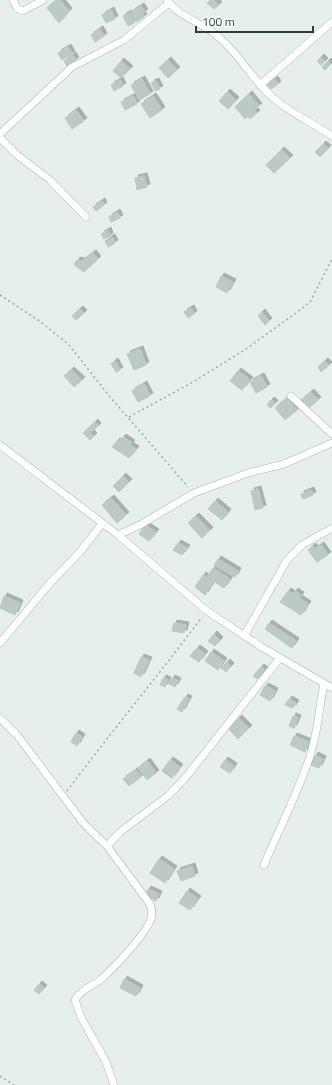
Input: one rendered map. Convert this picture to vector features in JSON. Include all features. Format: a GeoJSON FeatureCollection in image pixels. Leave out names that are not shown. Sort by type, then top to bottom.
{"type":"FeatureCollection","features":[{"type":"Feature","properties":{"kind":"street"},"geometry":{"type":"LineString","coordinates":[[13,0],[17,8],[23,11],[43,0]]}},
{"type":"Feature","properties":{"kind":"street"},"geometry":{"type":"LineString","coordinates":[[0,134],[72,67],[124,40],[168,2],[179,11],[215,34],[242,60],[266,92],[292,112],[332,136]]}},
{"type":"Feature","properties":{"kind":"street"},"geometry":{"type":"LineString","coordinates":[[260,85],[332,22]]}},
{"type":"Feature","properties":{"kind":"street"},"geometry":{"type":"LineString","coordinates":[[0,138],[17,155],[50,180],[86,217]]}},
{"type":"Feature","properties":{"kind":"street"},"geometry":{"type":"LineString","coordinates":[[291,396],[332,434]]}},
{"type":"Feature","properties":{"kind":"street"},"geometry":{"type":"LineString","coordinates":[[118,535],[140,525],[194,493],[248,473],[284,464],[332,443]]}},
{"type":"Feature","properties":{"kind":"street"},"geometry":{"type":"LineString","coordinates":[[0,445],[118,535],[207,611],[244,636],[332,688]]}},
{"type":"Feature","properties":{"kind":"street"},"geometry":{"type":"LineString","coordinates":[[0,643],[46,588],[79,553],[102,524]]}},
{"type":"Feature","properties":{"kind":"street"},"geometry":{"type":"LineString","coordinates":[[244,636],[287,560],[302,545],[332,528]]}},
{"type":"Feature","properties":{"kind":"street"},"geometry":{"type":"LineString","coordinates":[[107,846],[120,832],[169,795],[186,777],[280,658]]}},
{"type":"Feature","properties":{"kind":"street"},"geometry":{"type":"LineString","coordinates":[[264,865],[310,756],[318,728],[324,684]]}},
{"type":"Feature","properties":{"kind":"street"},"geometry":{"type":"LineString","coordinates":[[0,718],[16,735],[84,824],[107,846],[144,894],[153,912],[149,925],[113,968],[101,979],[77,995],[75,1000],[81,1017],[106,1062],[114,1085]]}},
{"type":"Feature","properties":{"kind":"path"},"geometry":{"type":"LineString","coordinates":[[129,417],[200,378],[246,349],[296,313],[310,302],[332,259]]}},
{"type":"Feature","properties":{"kind":"path"},"geometry":{"type":"LineString","coordinates":[[0,295],[41,322],[69,345],[111,398],[194,493]]}},
{"type":"Feature","properties":{"kind":"path"},"geometry":{"type":"LineString","coordinates":[[63,797],[101,745],[145,692],[207,611]]}},
{"type":"Feature","properties":{"kind":"path"},"geometry":{"type":"LineString","coordinates":[[0,1076],[14,1085]]}},
{"type":"Feature","properties":{"kind":"building"},"geometry":{"type":"Polygon","coordinates":[[[57,0],[60,0],[69,11],[59,23],[47,8],[57,0]]]}},
{"type":"Feature","properties":{"kind":"building"},"geometry":{"type":"Polygon","coordinates":[[[210,0],[214,0],[219,5],[214,9],[207,3],[210,0]]]}},
{"type":"Feature","properties":{"kind":"building"},"geometry":{"type":"Polygon","coordinates":[[[141,6],[145,12],[142,14],[144,17],[136,22],[131,12],[141,6]]]}},
{"type":"Feature","properties":{"kind":"building"},"geometry":{"type":"Polygon","coordinates":[[[111,10],[115,19],[106,23],[102,15],[111,10]]]}},
{"type":"Feature","properties":{"kind":"building"},"geometry":{"type":"Polygon","coordinates":[[[129,13],[134,23],[128,26],[123,16],[129,13]]]}},
{"type":"Feature","properties":{"kind":"building"},"geometry":{"type":"Polygon","coordinates":[[[100,29],[104,36],[95,42],[91,35],[100,29]]]}},
{"type":"Feature","properties":{"kind":"building"},"geometry":{"type":"Polygon","coordinates":[[[68,47],[72,54],[62,60],[58,53],[68,47]]]}},
{"type":"Feature","properties":{"kind":"building"},"geometry":{"type":"Polygon","coordinates":[[[73,55],[76,60],[67,66],[64,61],[73,55]]]}},
{"type":"Feature","properties":{"kind":"building"},"geometry":{"type":"Polygon","coordinates":[[[321,57],[325,61],[321,65],[317,61],[321,57]]]}},
{"type":"Feature","properties":{"kind":"building"},"geometry":{"type":"Polygon","coordinates":[[[168,60],[177,70],[168,78],[159,68],[168,60]]]}},
{"type":"Feature","properties":{"kind":"building"},"geometry":{"type":"Polygon","coordinates":[[[121,61],[130,69],[121,78],[113,71],[121,61]]]}},
{"type":"Feature","properties":{"kind":"building"},"geometry":{"type":"Polygon","coordinates":[[[328,61],[331,64],[325,70],[322,67],[328,61]]]}},
{"type":"Feature","properties":{"kind":"building"},"geometry":{"type":"Polygon","coordinates":[[[142,79],[150,94],[139,100],[131,85],[142,79]]]}},
{"type":"Feature","properties":{"kind":"building"},"geometry":{"type":"Polygon","coordinates":[[[275,79],[278,84],[271,89],[267,85],[275,79]]]}},
{"type":"Feature","properties":{"kind":"building"},"geometry":{"type":"Polygon","coordinates":[[[120,80],[123,86],[114,91],[111,85],[120,80]]]}},
{"type":"Feature","properties":{"kind":"building"},"geometry":{"type":"Polygon","coordinates":[[[156,81],[160,89],[155,91],[151,83],[156,81]]]}},
{"type":"Feature","properties":{"kind":"building"},"geometry":{"type":"Polygon","coordinates":[[[227,92],[236,100],[228,109],[219,101],[227,92]]]}},
{"type":"Feature","properties":{"kind":"building"},"geometry":{"type":"Polygon","coordinates":[[[249,94],[259,106],[254,110],[257,113],[250,119],[248,116],[245,119],[235,107],[249,94]]]}},
{"type":"Feature","properties":{"kind":"building"},"geometry":{"type":"Polygon","coordinates":[[[133,96],[137,104],[125,110],[121,102],[133,96]]]}},
{"type":"Feature","properties":{"kind":"building"},"geometry":{"type":"Polygon","coordinates":[[[153,96],[162,110],[150,118],[141,104],[153,96]]]}},
{"type":"Feature","properties":{"kind":"building"},"geometry":{"type":"Polygon","coordinates":[[[76,110],[84,121],[72,129],[65,118],[76,110]]]}},
{"type":"Feature","properties":{"kind":"building"},"geometry":{"type":"Polygon","coordinates":[[[323,144],[328,148],[320,157],[315,152],[323,144]]]}},
{"type":"Feature","properties":{"kind":"building"},"geometry":{"type":"Polygon","coordinates":[[[281,150],[290,158],[274,173],[266,165],[281,150]]]}},
{"type":"Feature","properties":{"kind":"building"},"geometry":{"type":"Polygon","coordinates":[[[144,176],[147,187],[137,190],[135,178],[144,176]]]}},
{"type":"Feature","properties":{"kind":"building"},"geometry":{"type":"Polygon","coordinates":[[[102,201],[104,205],[96,211],[93,207],[102,201]]]}},
{"type":"Feature","properties":{"kind":"building"},"geometry":{"type":"Polygon","coordinates":[[[117,212],[120,218],[111,222],[109,217],[117,212]]]}},
{"type":"Feature","properties":{"kind":"building"},"geometry":{"type":"Polygon","coordinates":[[[108,230],[110,236],[104,239],[101,234],[108,230]]]}},
{"type":"Feature","properties":{"kind":"building"},"geometry":{"type":"Polygon","coordinates":[[[112,237],[115,243],[108,247],[105,241],[112,237]]]}},
{"type":"Feature","properties":{"kind":"building"},"geometry":{"type":"Polygon","coordinates":[[[93,253],[98,259],[84,272],[74,265],[77,260],[82,261],[93,253]]]}},
{"type":"Feature","properties":{"kind":"building"},"geometry":{"type":"Polygon","coordinates":[[[221,276],[233,282],[227,293],[216,287],[221,276]]]}},
{"type":"Feature","properties":{"kind":"building"},"geometry":{"type":"Polygon","coordinates":[[[191,308],[194,314],[188,318],[184,312],[191,308]]]}},
{"type":"Feature","properties":{"kind":"building"},"geometry":{"type":"Polygon","coordinates":[[[80,309],[84,313],[76,320],[72,316],[80,309]]]}},
{"type":"Feature","properties":{"kind":"building"},"geometry":{"type":"Polygon","coordinates":[[[262,312],[269,321],[265,325],[258,316],[262,312]]]}},
{"type":"Feature","properties":{"kind":"building"},"geometry":{"type":"Polygon","coordinates":[[[140,349],[146,365],[134,370],[127,354],[140,349]]]}},
{"type":"Feature","properties":{"kind":"building"},"geometry":{"type":"Polygon","coordinates":[[[115,361],[120,370],[116,372],[111,364],[115,361]]]}},
{"type":"Feature","properties":{"kind":"building"},"geometry":{"type":"Polygon","coordinates":[[[325,361],[329,365],[321,372],[318,367],[325,361]]]}},
{"type":"Feature","properties":{"kind":"building"},"geometry":{"type":"Polygon","coordinates":[[[71,370],[82,380],[74,387],[64,376],[71,370]]]}},
{"type":"Feature","properties":{"kind":"building"},"geometry":{"type":"Polygon","coordinates":[[[238,371],[250,380],[242,390],[230,381],[238,371]]]}},
{"type":"Feature","properties":{"kind":"building"},"geometry":{"type":"Polygon","coordinates":[[[261,376],[267,387],[256,393],[250,382],[261,376]]]}},
{"type":"Feature","properties":{"kind":"building"},"geometry":{"type":"Polygon","coordinates":[[[144,384],[150,396],[138,402],[132,391],[144,384]]]}},
{"type":"Feature","properties":{"kind":"building"},"geometry":{"type":"Polygon","coordinates":[[[311,392],[318,400],[308,409],[301,400],[311,392]]]}},
{"type":"Feature","properties":{"kind":"building"},"geometry":{"type":"Polygon","coordinates":[[[287,398],[297,410],[285,420],[275,408],[287,398]]]}},
{"type":"Feature","properties":{"kind":"building"},"geometry":{"type":"Polygon","coordinates":[[[271,400],[275,403],[271,408],[267,405],[271,400]]]}},
{"type":"Feature","properties":{"kind":"building"},"geometry":{"type":"Polygon","coordinates":[[[95,422],[98,426],[91,433],[94,436],[90,440],[83,433],[95,422]]]}},
{"type":"Feature","properties":{"kind":"building"},"geometry":{"type":"Polygon","coordinates":[[[123,437],[132,443],[130,445],[136,449],[129,458],[112,447],[123,437]]]}},
{"type":"Feature","properties":{"kind":"building"},"geometry":{"type":"Polygon","coordinates":[[[123,476],[129,482],[119,492],[113,486],[123,476]]]}},
{"type":"Feature","properties":{"kind":"building"},"geometry":{"type":"Polygon","coordinates":[[[258,489],[263,508],[255,510],[251,491],[258,489]]]}},
{"type":"Feature","properties":{"kind":"building"},"geometry":{"type":"Polygon","coordinates":[[[311,490],[313,495],[303,499],[301,494],[311,490]]]}},
{"type":"Feature","properties":{"kind":"building"},"geometry":{"type":"Polygon","coordinates":[[[111,498],[126,515],[117,523],[102,505],[111,498]]]}},
{"type":"Feature","properties":{"kind":"building"},"geometry":{"type":"Polygon","coordinates":[[[215,501],[228,512],[222,520],[208,509],[215,501]]]}},
{"type":"Feature","properties":{"kind":"building"},"geometry":{"type":"Polygon","coordinates":[[[196,516],[210,530],[202,538],[188,523],[196,516]]]}},
{"type":"Feature","properties":{"kind":"building"},"geometry":{"type":"Polygon","coordinates":[[[145,525],[156,532],[149,541],[139,534],[145,525]]]}},
{"type":"Feature","properties":{"kind":"building"},"geometry":{"type":"Polygon","coordinates":[[[178,543],[187,548],[182,555],[173,550],[178,543]]]}},
{"type":"Feature","properties":{"kind":"building"},"geometry":{"type":"Polygon","coordinates":[[[321,545],[328,555],[317,562],[308,550],[313,546],[315,549],[321,545]]]}},
{"type":"Feature","properties":{"kind":"building"},"geometry":{"type":"Polygon","coordinates":[[[218,559],[238,571],[235,577],[214,565],[218,559]]]}},
{"type":"Feature","properties":{"kind":"building"},"geometry":{"type":"Polygon","coordinates":[[[213,568],[230,579],[224,588],[207,577],[213,568]]]}},
{"type":"Feature","properties":{"kind":"building"},"geometry":{"type":"Polygon","coordinates":[[[203,575],[213,582],[205,595],[195,587],[203,575]]]}},
{"type":"Feature","properties":{"kind":"building"},"geometry":{"type":"Polygon","coordinates":[[[288,591],[293,594],[295,591],[301,595],[299,598],[308,604],[301,615],[280,602],[288,591]]]}},
{"type":"Feature","properties":{"kind":"building"},"geometry":{"type":"Polygon","coordinates":[[[4,596],[20,603],[15,615],[0,608],[4,596]]]}},
{"type":"Feature","properties":{"kind":"building"},"geometry":{"type":"Polygon","coordinates":[[[174,623],[186,625],[184,633],[172,631],[174,623]]]}},
{"type":"Feature","properties":{"kind":"building"},"geometry":{"type":"Polygon","coordinates":[[[269,623],[296,641],[292,648],[265,629],[269,623]]]}},
{"type":"Feature","properties":{"kind":"building"},"geometry":{"type":"Polygon","coordinates":[[[214,634],[220,640],[215,646],[208,641],[214,634]]]}},
{"type":"Feature","properties":{"kind":"building"},"geometry":{"type":"Polygon","coordinates":[[[197,648],[205,654],[199,662],[190,656],[197,648]]]}},
{"type":"Feature","properties":{"kind":"building"},"geometry":{"type":"Polygon","coordinates":[[[211,652],[224,661],[218,670],[205,661],[211,652]]]}},
{"type":"Feature","properties":{"kind":"building"},"geometry":{"type":"Polygon","coordinates":[[[141,657],[149,660],[141,677],[134,673],[141,657]]]}},
{"type":"Feature","properties":{"kind":"building"},"geometry":{"type":"Polygon","coordinates":[[[227,662],[231,666],[226,672],[221,668],[227,662]]]}},
{"type":"Feature","properties":{"kind":"building"},"geometry":{"type":"Polygon","coordinates":[[[261,667],[265,670],[258,679],[253,676],[261,667]]]}},
{"type":"Feature","properties":{"kind":"building"},"geometry":{"type":"Polygon","coordinates":[[[163,678],[168,680],[165,687],[160,685],[163,678]]]}},
{"type":"Feature","properties":{"kind":"building"},"geometry":{"type":"Polygon","coordinates":[[[172,678],[178,681],[175,687],[169,684],[172,678]]]}},
{"type":"Feature","properties":{"kind":"building"},"geometry":{"type":"Polygon","coordinates":[[[265,686],[275,691],[270,701],[260,695],[265,686]]]}},
{"type":"Feature","properties":{"kind":"building"},"geometry":{"type":"Polygon","coordinates":[[[185,697],[189,699],[182,712],[177,709],[185,697]]]}},
{"type":"Feature","properties":{"kind":"building"},"geometry":{"type":"Polygon","coordinates":[[[289,699],[296,703],[293,708],[285,705],[289,699]]]}},
{"type":"Feature","properties":{"kind":"building"},"geometry":{"type":"Polygon","coordinates":[[[293,716],[298,718],[294,728],[289,726],[293,716]]]}},
{"type":"Feature","properties":{"kind":"building"},"geometry":{"type":"Polygon","coordinates":[[[239,718],[249,728],[238,739],[228,728],[239,718]]]}},
{"type":"Feature","properties":{"kind":"building"},"geometry":{"type":"Polygon","coordinates":[[[76,733],[82,737],[77,746],[71,742],[76,733]]]}},
{"type":"Feature","properties":{"kind":"building"},"geometry":{"type":"Polygon","coordinates":[[[294,736],[309,742],[305,752],[290,745],[294,736]]]}},
{"type":"Feature","properties":{"kind":"building"},"geometry":{"type":"Polygon","coordinates":[[[315,755],[323,759],[319,768],[311,765],[315,755]]]}},
{"type":"Feature","properties":{"kind":"building"},"geometry":{"type":"Polygon","coordinates":[[[170,760],[180,767],[172,778],[162,771],[170,760]]]}},
{"type":"Feature","properties":{"kind":"building"},"geometry":{"type":"Polygon","coordinates":[[[225,760],[234,766],[230,773],[220,767],[225,760]]]}},
{"type":"Feature","properties":{"kind":"building"},"geometry":{"type":"Polygon","coordinates":[[[147,761],[156,773],[147,780],[138,768],[147,761]]]}},
{"type":"Feature","properties":{"kind":"building"},"geometry":{"type":"Polygon","coordinates":[[[136,770],[141,777],[129,786],[123,779],[136,770]]]}},
{"type":"Feature","properties":{"kind":"building"},"geometry":{"type":"Polygon","coordinates":[[[159,859],[174,869],[165,883],[150,873],[159,859]]]}},
{"type":"Feature","properties":{"kind":"building"},"geometry":{"type":"Polygon","coordinates":[[[192,866],[195,876],[181,881],[177,871],[192,866]]]}},
{"type":"Feature","properties":{"kind":"building"},"geometry":{"type":"Polygon","coordinates":[[[148,889],[159,894],[156,901],[145,895],[148,889]]]}},
{"type":"Feature","properties":{"kind":"building"},"geometry":{"type":"Polygon","coordinates":[[[187,891],[198,899],[190,910],[179,903],[187,891]]]}},
{"type":"Feature","properties":{"kind":"building"},"geometry":{"type":"Polygon","coordinates":[[[124,979],[140,988],[136,996],[120,988],[124,979]]]}},
{"type":"Feature","properties":{"kind":"building"},"geometry":{"type":"Polygon","coordinates":[[[39,984],[44,988],[39,994],[34,990],[39,984]]]}}]}
